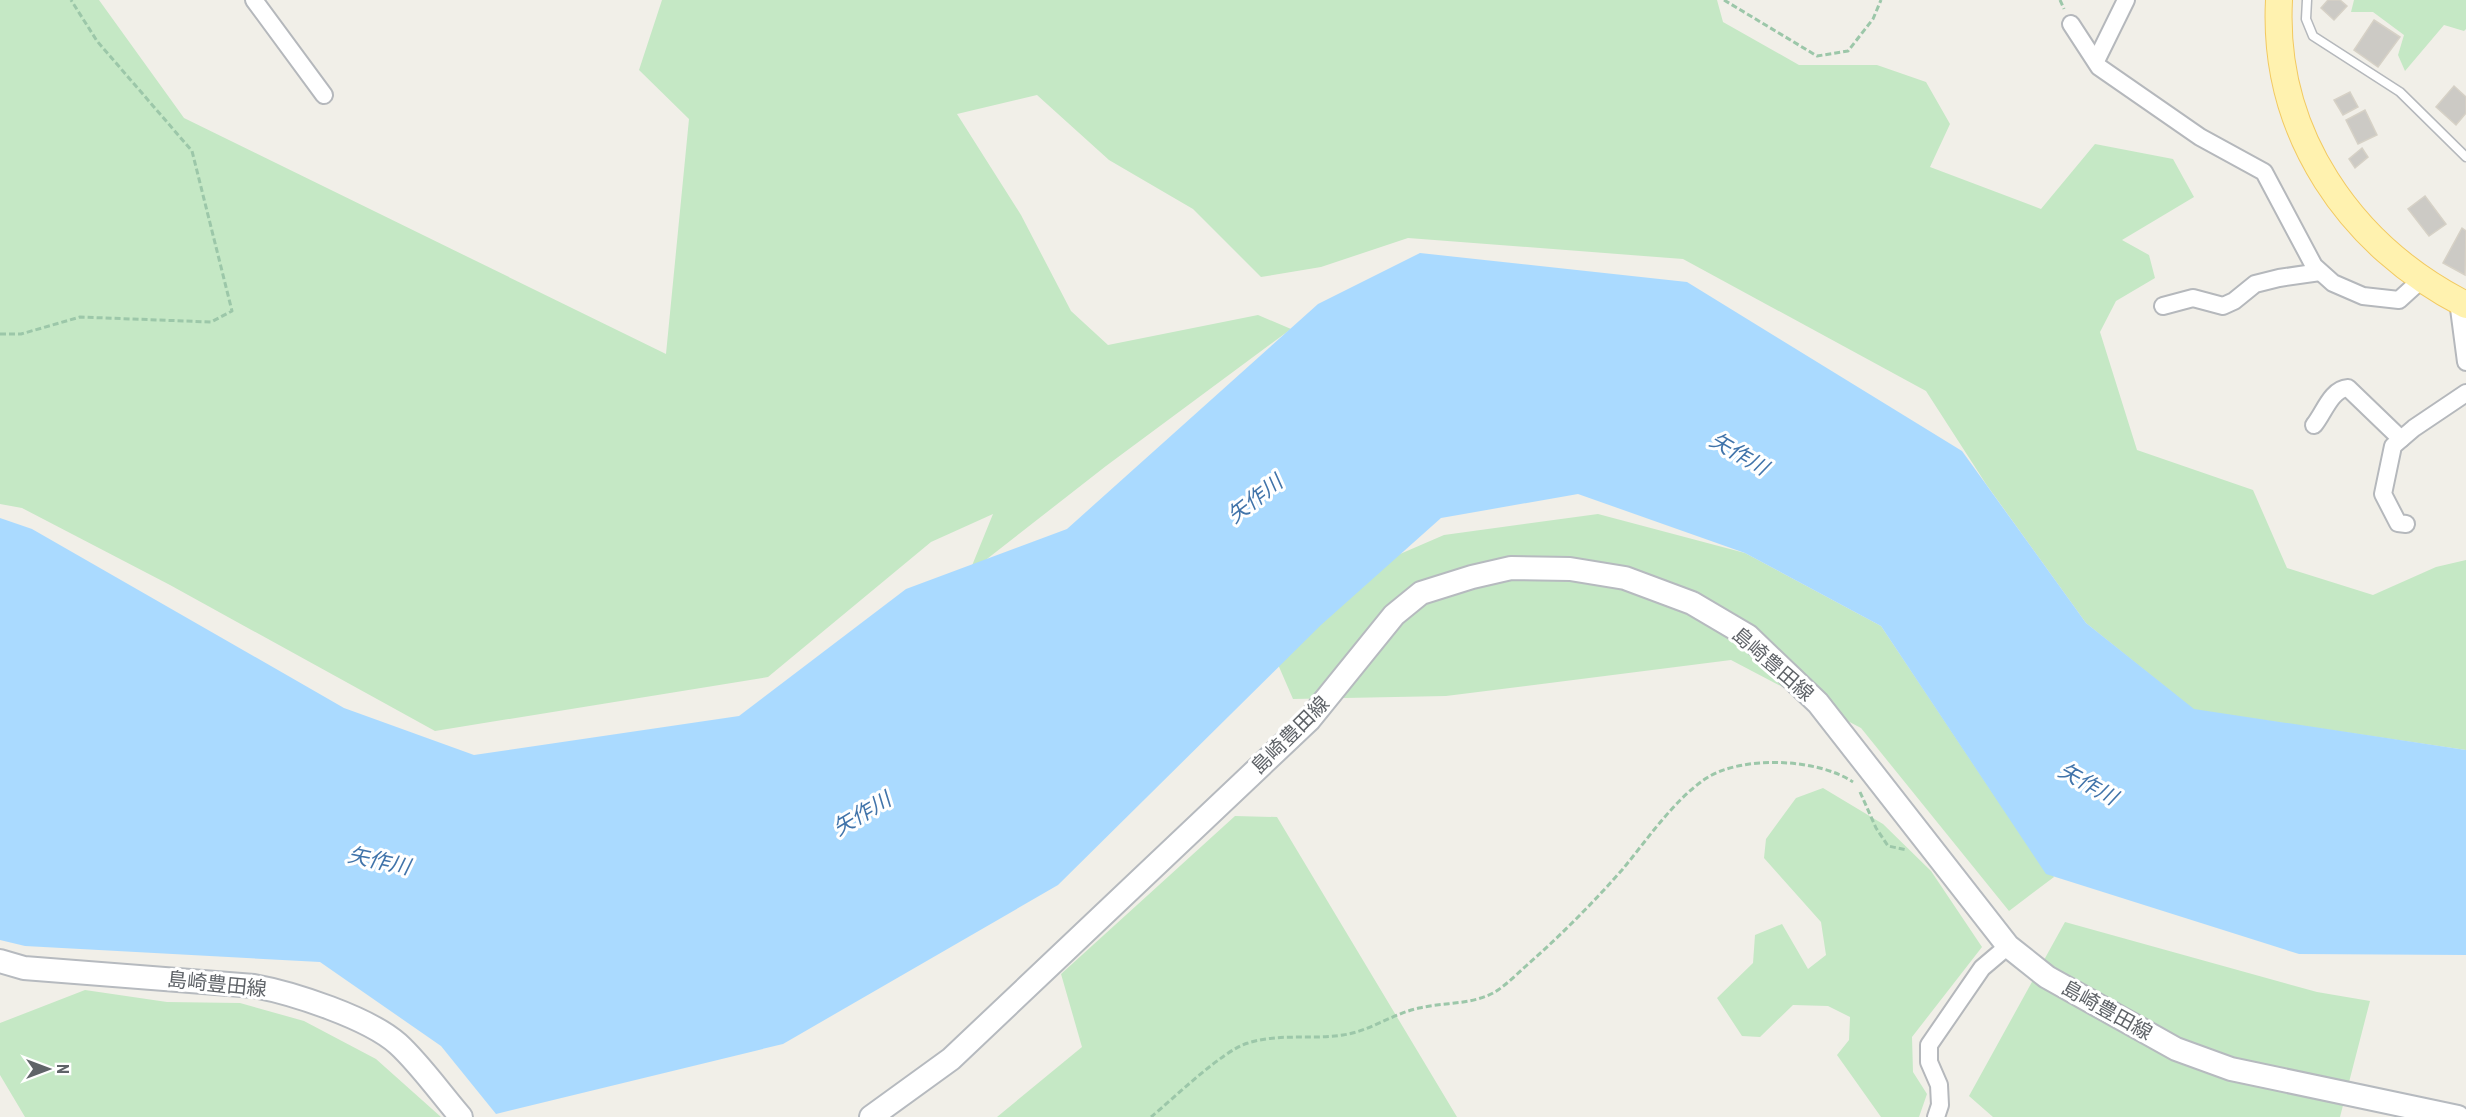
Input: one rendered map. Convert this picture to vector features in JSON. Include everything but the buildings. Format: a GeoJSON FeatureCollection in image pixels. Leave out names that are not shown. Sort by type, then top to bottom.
{"type":"FeatureCollection","features":[{"type":"Feature","properties":{"kind":"main road"},"geometry":{"type":"LineString","coordinates":[[2279,0],[2286,86],[2305,143],[2345,208],[2370,237],[2421,280],[2462,303]]}},
{"type":"Feature","properties":{"kind":"main road","name":"島崎豊田線"},"geometry":{"type":"LineString","coordinates":[[871,1117],[951,1059],[1310,720],[1394,615],[1421,594],[1472,577],[1511,568],[1570,568],[1625,578],[1692,603],[1748,636],[1818,703],[2008,946],[2047,977],[2175,1049],[2231,1069],[2458,1117]]}},
{"type":"Feature","properties":{"kind":"main road","name":"島崎豊田線"},"geometry":{"type":"LineString","coordinates":[[0,961],[24,968],[254,986],[279,990],[374,1026],[399,1045],[461,1117]]}},
{"type":"Feature","properties":{"kind":"street"},"geometry":{"type":"LineString","coordinates":[[254,0],[324,94]]}},
{"type":"Feature","properties":{"kind":"street"},"geometry":{"type":"LineString","coordinates":[[2096,61],[2126,0]]}},
{"type":"Feature","properties":{"kind":"street"},"geometry":{"type":"LineString","coordinates":[[2071,24],[2099,67],[2200,137],[2264,172],[2314,266],[2333,283],[2363,296],[2399,300],[2421,280]]}},
{"type":"Feature","properties":{"kind":"street"},"geometry":{"type":"LineString","coordinates":[[2163,306],[2193,298],[2223,306],[2234,302],[2255,284],[2320,272]]}},
{"type":"Feature","properties":{"kind":"street"},"geometry":{"type":"LineString","coordinates":[[2462,303],[2466,362]]}},
{"type":"Feature","properties":{"kind":"street"},"geometry":{"type":"LineString","coordinates":[[2314,425],[2334,395],[2341,388],[2348,388],[2401,439]]}},
{"type":"Feature","properties":{"kind":"street"},"geometry":{"type":"LineString","coordinates":[[2406,525],[2398,523],[2383,494],[2393,446],[2414,428],[2466,393]]}},
{"type":"Feature","properties":{"kind":"street"},"geometry":{"type":"LineString","coordinates":[[1936,1117],[1940,1105],[1939,1085],[1929,1062],[1929,1045],[1982,968],[2008,946]]}},
{"type":"Feature","properties":{"kind":"lane"},"geometry":{"type":"LineString","coordinates":[[2307,0],[2306,19],[2313,36],[2400,92],[2466,157]]}},
{"type":"Feature","properties":{"kind":"path"},"geometry":{"type":"LineString","coordinates":[[0,334],[21,334],[80,317],[211,322],[232,311],[192,151],[97,41],[71,0]]}},
{"type":"Feature","properties":{"kind":"path"},"geometry":{"type":"LineString","coordinates":[[1724,0],[1817,56],[1848,51],[1873,19],[1881,0]]}},
{"type":"Feature","properties":{"kind":"path"},"geometry":{"type":"LineString","coordinates":[[1150,1117],[1245,1043],[1278,1037],[1342,1036],[1365,1030],[1398,1014],[1420,1007],[1482,997],[1498,990],[1550,946],[1622,869],[1660,822],[1703,781],[1717,772],[1743,765],[1761,764],[1790,764],[1828,769],[1852,782],[1859,790],[1876,828],[1888,846],[1898,850],[1914,850]]}},
{"type":"Feature","properties":{"kind":"green space"},"geometry":{"type":"Polygon","coordinates":[[[0,0],[99,0],[184,118],[666,354],[689,119],[639,70],[662,0],[1717,0],[1723,22],[1799,65],[1877,65],[1926,82],[1950,124],[1930,167],[2041,209],[2095,144],[2173,159],[2194,197],[2122,240],[2149,255],[2155,278],[2116,301],[2100,332],[2137,450],[2253,490],[2287,568],[2373,595],[2436,567],[2466,560],[2466,750],[2194,710],[2086,623],[1986,484],[1926,391],[1683,259],[1408,238],[1321,267],[1261,277],[1193,209],[1109,160],[1037,95],[957,114],[1021,215],[1071,311],[1108,345],[1258,315],[1291,329],[1106,466],[969,573],[993,514],[931,542],[768,677],[435,731],[170,585],[22,508],[0,504],[0,0]]]}},
{"type":"Feature","properties":{"kind":"green space"},"geometry":{"type":"Polygon","coordinates":[[[2354,0],[2466,0],[2466,29],[2464,31],[2444,25],[2405,71],[2398,55],[2404,35],[2373,12],[2351,12],[2354,0]]]}},
{"type":"Feature","properties":{"kind":"green space"},"geometry":{"type":"Polygon","coordinates":[[[1598,514],[1745,553],[1881,626],[1992,792],[2054,877],[2009,911],[1861,728],[1731,660],[1446,696],[1293,699],[1263,630],[1312,592],[1444,535],[1598,514]]]}},
{"type":"Feature","properties":{"kind":"green space"},"geometry":{"type":"Polygon","coordinates":[[[1823,788],[1883,824],[1931,871],[1982,947],[1912,1037],[1913,1072],[1927,1094],[1919,1117],[1881,1117],[1837,1055],[1849,1040],[1850,1017],[1828,1006],[1793,1005],[1760,1037],[1742,1036],[1717,998],[1753,963],[1755,935],[1782,924],[1808,969],[1826,955],[1821,922],[1764,858],[1766,839],[1796,798],[1823,788]]]}},
{"type":"Feature","properties":{"kind":"green space"},"geometry":{"type":"Polygon","coordinates":[[[1235,816],[1277,817],[1457,1117],[997,1117],[1082,1047],[1061,974],[1235,816]]]}},
{"type":"Feature","properties":{"kind":"green space"},"geometry":{"type":"Polygon","coordinates":[[[2065,922],[2317,992],[2370,1001],[2340,1117],[1993,1117],[1969,1096],[2065,922]]]}},
{"type":"Feature","properties":{"kind":"green space"},"geometry":{"type":"Polygon","coordinates":[[[85,990],[167,1002],[240,1003],[304,1021],[376,1059],[441,1117],[25,1117],[0,1075],[0,1023],[85,990]]]}},
{"type":"Feature","properties":{"kind":"water","name":"矢作川"},"geometry":{"type":"Polygon","coordinates":[[[1420,253],[1687,282],[1962,451],[2086,623],[2194,709],[2466,750],[2466,955],[2299,954],[2046,874],[1881,626],[1745,553],[1578,494],[1441,518],[1321,625],[1058,885],[783,1044],[496,1114],[441,1046],[320,962],[25,946],[0,940],[0,518],[32,529],[344,708],[474,755],[739,716],[906,589],[1067,529],[1318,304],[1420,253]]]}}]}
